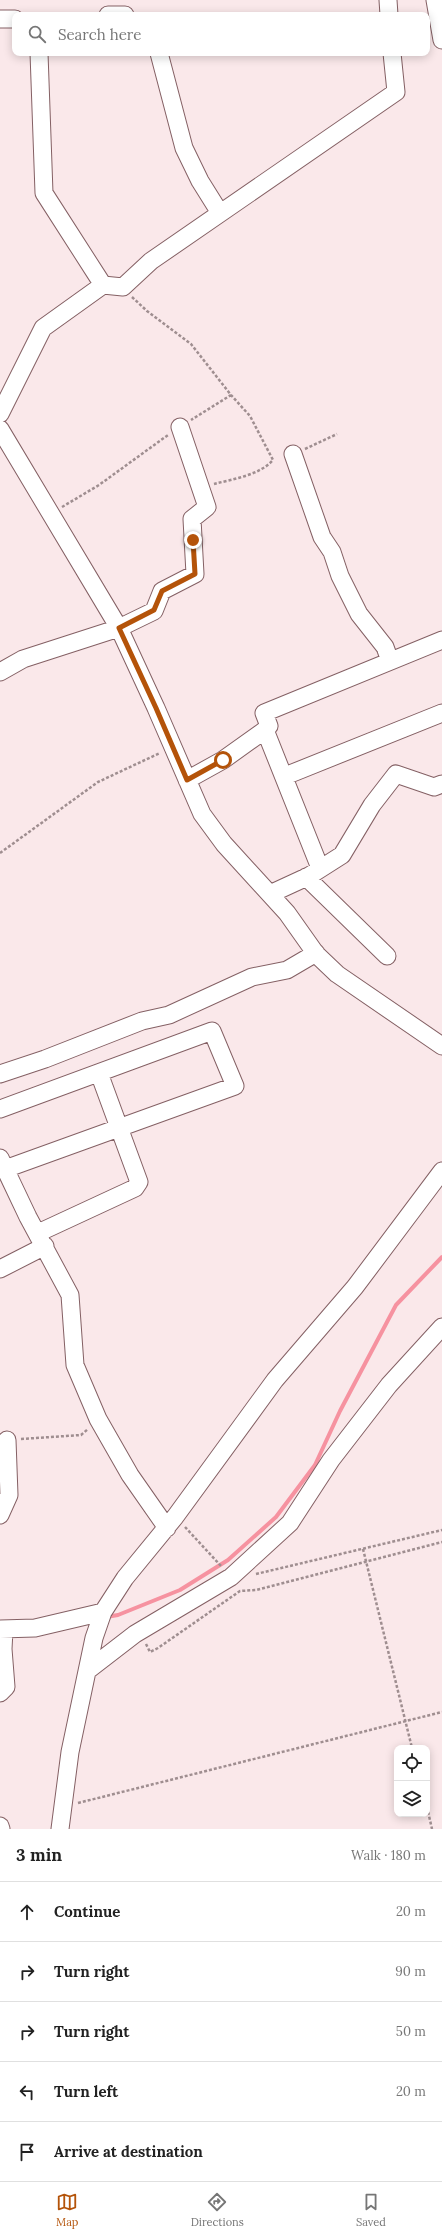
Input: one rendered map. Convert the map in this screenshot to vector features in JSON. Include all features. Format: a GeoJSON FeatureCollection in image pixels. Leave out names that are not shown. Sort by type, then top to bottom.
{"type":"FeatureCollection","features":[{"type":"Feature","properties":{"kind":"street"},"geometry":{"type":"LineString","coordinates":[[388,0],[389,12]]}},
{"type":"Feature","properties":{"kind":"street"},"geometry":{"type":"LineString","coordinates":[[435,0],[442,40]]}},
{"type":"Feature","properties":{"kind":"street"},"geometry":{"type":"LineString","coordinates":[[0,19],[12,19]]}},
{"type":"Feature","properties":{"kind":"street"},"geometry":{"type":"LineString","coordinates":[[39,56],[44,193],[103,285]]}},
{"type":"Feature","properties":{"kind":"street"},"geometry":{"type":"LineString","coordinates":[[160,56],[184,148],[200,181],[220,213]]}},
{"type":"Feature","properties":{"kind":"street"},"geometry":{"type":"LineString","coordinates":[[0,414],[43,328],[103,285],[123,287],[151,261],[330,140],[396,92],[392,56]]}},
{"type":"Feature","properties":{"kind":"street"},"geometry":{"type":"LineString","coordinates":[[0,672],[23,659],[119,628],[154,610],[162,591],[195,574],[192,519],[207,507],[180,427]]}},
{"type":"Feature","properties":{"kind":"street"},"geometry":{"type":"LineString","coordinates":[[1,434],[119,628],[202,814],[224,844],[270,894],[316,953],[337,974],[442,1046]]}},
{"type":"Feature","properties":{"kind":"street"},"geometry":{"type":"LineString","coordinates":[[293,454],[322,537],[332,552],[340,576],[359,614],[385,646],[390,661]]}},
{"type":"Feature","properties":{"kind":"street"},"geometry":{"type":"LineString","coordinates":[[187,780],[223,760],[265,730],[269,726],[264,712],[442,640]]}},
{"type":"Feature","properties":{"kind":"street"},"geometry":{"type":"LineString","coordinates":[[285,776],[442,713]]}},
{"type":"Feature","properties":{"kind":"street"},"geometry":{"type":"LineString","coordinates":[[265,730],[285,776],[320,868]]}},
{"type":"Feature","properties":{"kind":"street"},"geometry":{"type":"LineString","coordinates":[[270,894],[306,877],[342,856],[372,805],[396,774],[434,787],[442,784]]}},
{"type":"Feature","properties":{"kind":"street"},"geometry":{"type":"LineString","coordinates":[[306,877],[387,956]]}},
{"type":"Feature","properties":{"kind":"street"},"geometry":{"type":"LineString","coordinates":[[0,1074],[45,1059],[142,1021],[169,1015],[252,977],[287,970],[302,963],[316,953]]}},
{"type":"Feature","properties":{"kind":"street"},"geometry":{"type":"LineString","coordinates":[[0,1109],[212,1031],[235,1086],[119,1128],[3,1164],[28,1217],[42,1240],[70,1295],[75,1366],[98,1419],[130,1474],[171,1522]]}},
{"type":"Feature","properties":{"kind":"street"},"geometry":{"type":"LineString","coordinates":[[0,1269],[42,1240],[134,1188],[139,1182],[99,1073]]}},
{"type":"Feature","properties":{"kind":"street"},"geometry":{"type":"LineString","coordinates":[[60,1829],[70,1752],[94,1638],[103,1612],[125,1578],[171,1522],[275,1380],[355,1287],[442,1171]]}},
{"type":"Feature","properties":{"kind":"street"},"geometry":{"type":"LineString","coordinates":[[87,1671],[141,1631],[234,1575],[290,1523],[331,1460],[389,1385],[442,1327]]}},
{"type":"Feature","properties":{"kind":"street"},"geometry":{"type":"LineString","coordinates":[[0,1515],[9,1495],[7,1440]]}},
{"type":"Feature","properties":{"kind":"street"},"geometry":{"type":"LineString","coordinates":[[0,1693],[6,1687],[2,1630],[35,1628],[103,1612]]}},
{"type":"Feature","properties":{"kind":"path"},"geometry":{"type":"LineString","coordinates":[[123,287],[147,311],[191,344],[230,395],[250,416],[272,460],[267,466],[253,472],[200,488]]}},
{"type":"Feature","properties":{"kind":"path"},"geometry":{"type":"LineString","coordinates":[[51,514],[99,485],[180,427],[230,395]]}},
{"type":"Feature","properties":{"kind":"path"},"geometry":{"type":"LineString","coordinates":[[0,853],[98,782],[173,748]]}},
{"type":"Feature","properties":{"kind":"path"},"geometry":{"type":"LineString","coordinates":[[7,1440],[81,1435],[98,1419]]}},
{"type":"Feature","properties":{"kind":"path"},"geometry":{"type":"LineString","coordinates":[[171,1522],[234,1575],[264,1573],[442,1530]]}},
{"type":"Feature","properties":{"kind":"path"},"geometry":{"type":"LineString","coordinates":[[141,1631],[150,1652],[240,1592],[256,1590],[442,1542]]}},
{"type":"Feature","properties":{"kind":"path"},"geometry":{"type":"LineString","coordinates":[[363,1549],[411,1745]]}},
{"type":"Feature","properties":{"kind":"path"},"geometry":{"type":"LineString","coordinates":[[63,1806],[442,1712]]}},
{"type":"Feature","properties":{"kind":"path"},"geometry":{"type":"LineString","coordinates":[[429,1817],[432,1829]]}},
{"type":"Feature","properties":{"kind":"waterway"},"geometry":{"type":"LineString","coordinates":[[106,1617],[118,1615],[180,1590],[228,1560],[276,1517],[315,1465],[340,1411],[396,1305],[442,1257]]}},
{"type":"Feature","properties":{"kind":"route"},"geometry":{"type":"LineString","coordinates":[[193,540],[195,574],[162,591],[157,598],[154,610],[119,628],[132,654],[187,780],[223,760]]}}]}
